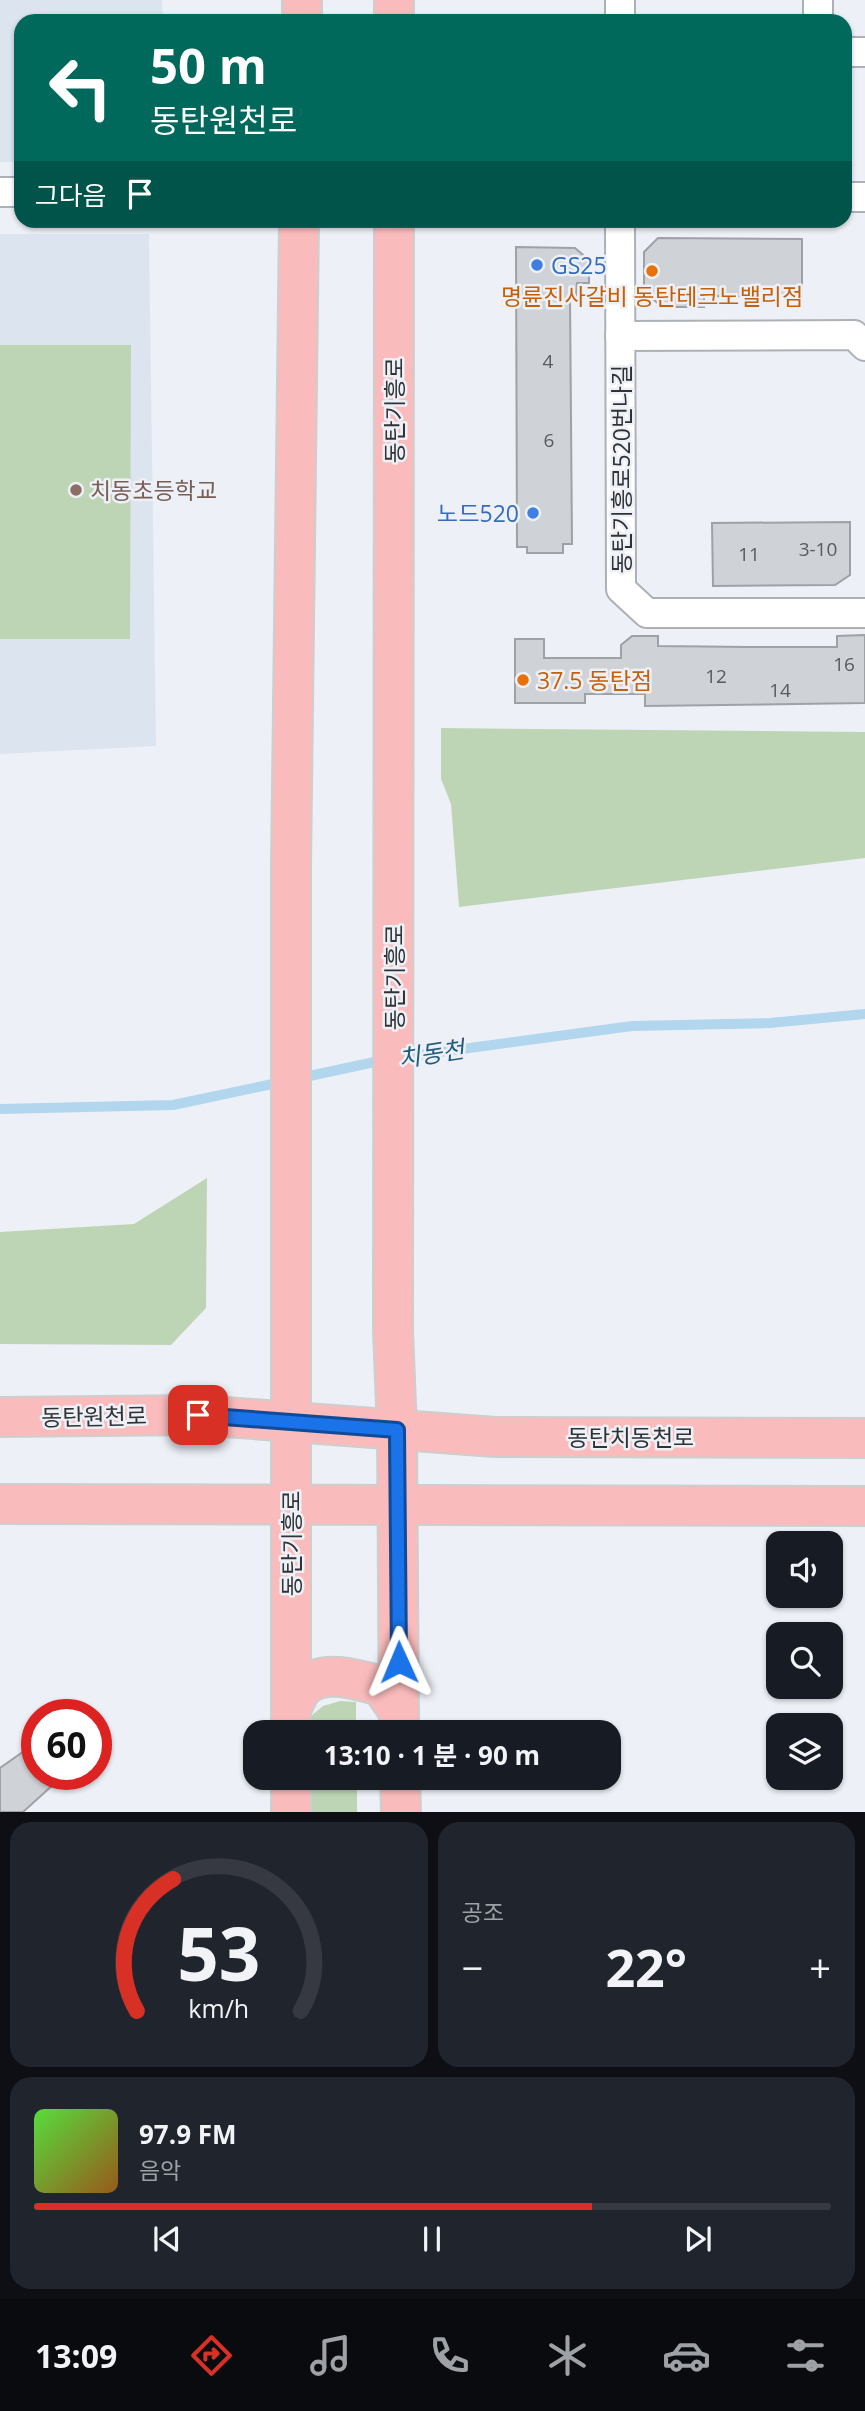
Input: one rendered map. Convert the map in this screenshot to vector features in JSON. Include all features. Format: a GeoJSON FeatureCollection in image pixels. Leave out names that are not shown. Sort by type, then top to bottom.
{"type":"FeatureCollection","features":[{"type":"Feature","properties":{"kind":"main road","name":"동탄기흥로"},"geometry":{"type":"LineString","coordinates":[[291,1720],[291,867],[299,228]]}},
{"type":"Feature","properties":{"kind":"main road","name":"동탄기흥로"},"geometry":{"type":"LineString","coordinates":[[394,228],[393,1331],[397,1430],[399,1720]]}},
{"type":"Feature","properties":{"kind":"main road","name":"동탄원천로"},"geometry":{"type":"LineString","coordinates":[[0,1417],[198,1415],[397,1430]]}},
{"type":"Feature","properties":{"kind":"main road","name":"동탄치동천로"},"geometry":{"type":"LineString","coordinates":[[397,1430],[495,1437],[865,1437]]}},
{"type":"Feature","properties":{"kind":"main road"},"geometry":{"type":"LineString","coordinates":[[0,1504],[865,1506]]}},
{"type":"Feature","properties":{"kind":"main road"},"geometry":{"type":"LineString","coordinates":[[291,1720],[305,1685],[324,1677],[351,1678],[381,1686],[398,1720]]}},
{"type":"Feature","properties":{"kind":"main road"},"geometry":{"type":"LineString","coordinates":[[291,1790],[291,1812]]}},
{"type":"Feature","properties":{"kind":"main road"},"geometry":{"type":"LineString","coordinates":[[400,1790],[401,1812]]}},
{"type":"Feature","properties":{"kind":"street","name":"동탄기흥로520번나길"},"geometry":{"type":"LineString","coordinates":[[620,228],[621,589],[647,613],[865,613]]}},
{"type":"Feature","properties":{"kind":"street"},"geometry":{"type":"LineString","coordinates":[[620,336],[853,335],[865,346]]}},
{"type":"Feature","properties":{"kind":"shaded area"},"geometry":{"type":"Polygon","coordinates":[[[0,0],[162,0],[163,14],[14,14],[14,162],[0,162],[0,0]]]}},
{"type":"Feature","properties":{"kind":"shaded area","name":"치동초등학교"},"geometry":{"type":"Polygon","coordinates":[[[0,234],[149,234],[156,746],[0,754],[0,234]]]}},
{"type":"Feature","properties":{"kind":"green space"},"geometry":{"type":"Polygon","coordinates":[[[0,345],[131,345],[130,639],[0,639],[0,345]]]}},
{"type":"Feature","properties":{"kind":"green space"},"geometry":{"type":"Polygon","coordinates":[[[441,728],[865,732],[865,858],[459,907],[451,804],[441,779],[441,728]]]}},
{"type":"Feature","properties":{"kind":"green space"},"geometry":{"type":"Polygon","coordinates":[[[207,1178],[206,1308],[171,1345],[0,1344],[0,1232],[134,1224],[207,1178]]]}},
{"type":"Feature","properties":{"kind":"green space"},"geometry":{"type":"Polygon","coordinates":[[[340,1701],[356,1702],[356,1720],[306,1720],[323,1706],[340,1701]]]}},
{"type":"Feature","properties":{"kind":"green space"},"geometry":{"type":"Polygon","coordinates":[[[305,1790],[357,1790],[357,1812],[305,1812],[305,1790]]]}},
{"type":"Feature","properties":{"kind":"building"},"geometry":{"type":"Polygon","coordinates":[[[658,238],[802,239],[802,297],[704,296],[704,307],[662,307],[644,291],[644,252],[658,238]]]}},
{"type":"Feature","properties":{"kind":"building"},"geometry":{"type":"Polygon","coordinates":[[[516,247],[575,248],[589,260],[589,283],[577,283],[576,296],[570,296],[572,544],[563,544],[563,553],[527,553],[527,547],[517,547],[516,247]]]}},
{"type":"Feature","properties":{"kind":"building"},"geometry":{"type":"Polygon","coordinates":[[[850,522],[850,575],[835,585],[713,586],[712,523],[850,522]]]}},
{"type":"Feature","properties":{"kind":"building"},"geometry":{"type":"Polygon","coordinates":[[[865,635],[865,703],[645,706],[645,694],[585,694],[585,703],[515,703],[515,639],[544,639],[544,658],[621,658],[621,645],[632,636],[658,636],[658,646],[837,647],[837,636],[865,635]]]}},
{"type":"Feature","properties":{"kind":"building"},"geometry":{"type":"Polygon","coordinates":[[[21,1753],[21,1790],[47,1790],[23,1812],[0,1812],[0,1768],[21,1753]]]}},
{"type":"Feature","properties":{"kind":"waterway","name":"치동천"},"geometry":{"type":"LineString","coordinates":[[403,1057],[632,1026],[770,1023],[865,1014]]}},
{"type":"Feature","properties":{"kind":"waterway","name":"치동천"},"geometry":{"type":"LineString","coordinates":[[300,1078],[384,1060]]}},
{"type":"Feature","properties":{"kind":"waterway","name":"치동천"},"geometry":{"type":"LineString","coordinates":[[0,1109],[173,1105],[282,1082]]}},
{"type":"Feature","properties":{"kind":"place","name":"GS25"},"geometry":{"type":"Point","coordinates":[537,265]}},
{"type":"Feature","properties":{"kind":"place","name":"명륜진사갈비 동탄테크노밸리점"},"geometry":{"type":"Point","coordinates":[652,271]}},
{"type":"Feature","properties":{"kind":"place","name":"치동초등학교"},"geometry":{"type":"Point","coordinates":[76,490]}},
{"type":"Feature","properties":{"kind":"place","name":"노드520"},"geometry":{"type":"Point","coordinates":[533,513]}},
{"type":"Feature","properties":{"kind":"place","name":"37.5 동탄점"},"geometry":{"type":"Point","coordinates":[523,680]}},
{"type":"Feature","properties":{"kind":"route"},"geometry":{"type":"LineString","coordinates":[[198,1415],[397,1430],[399,1662]]}}]}
